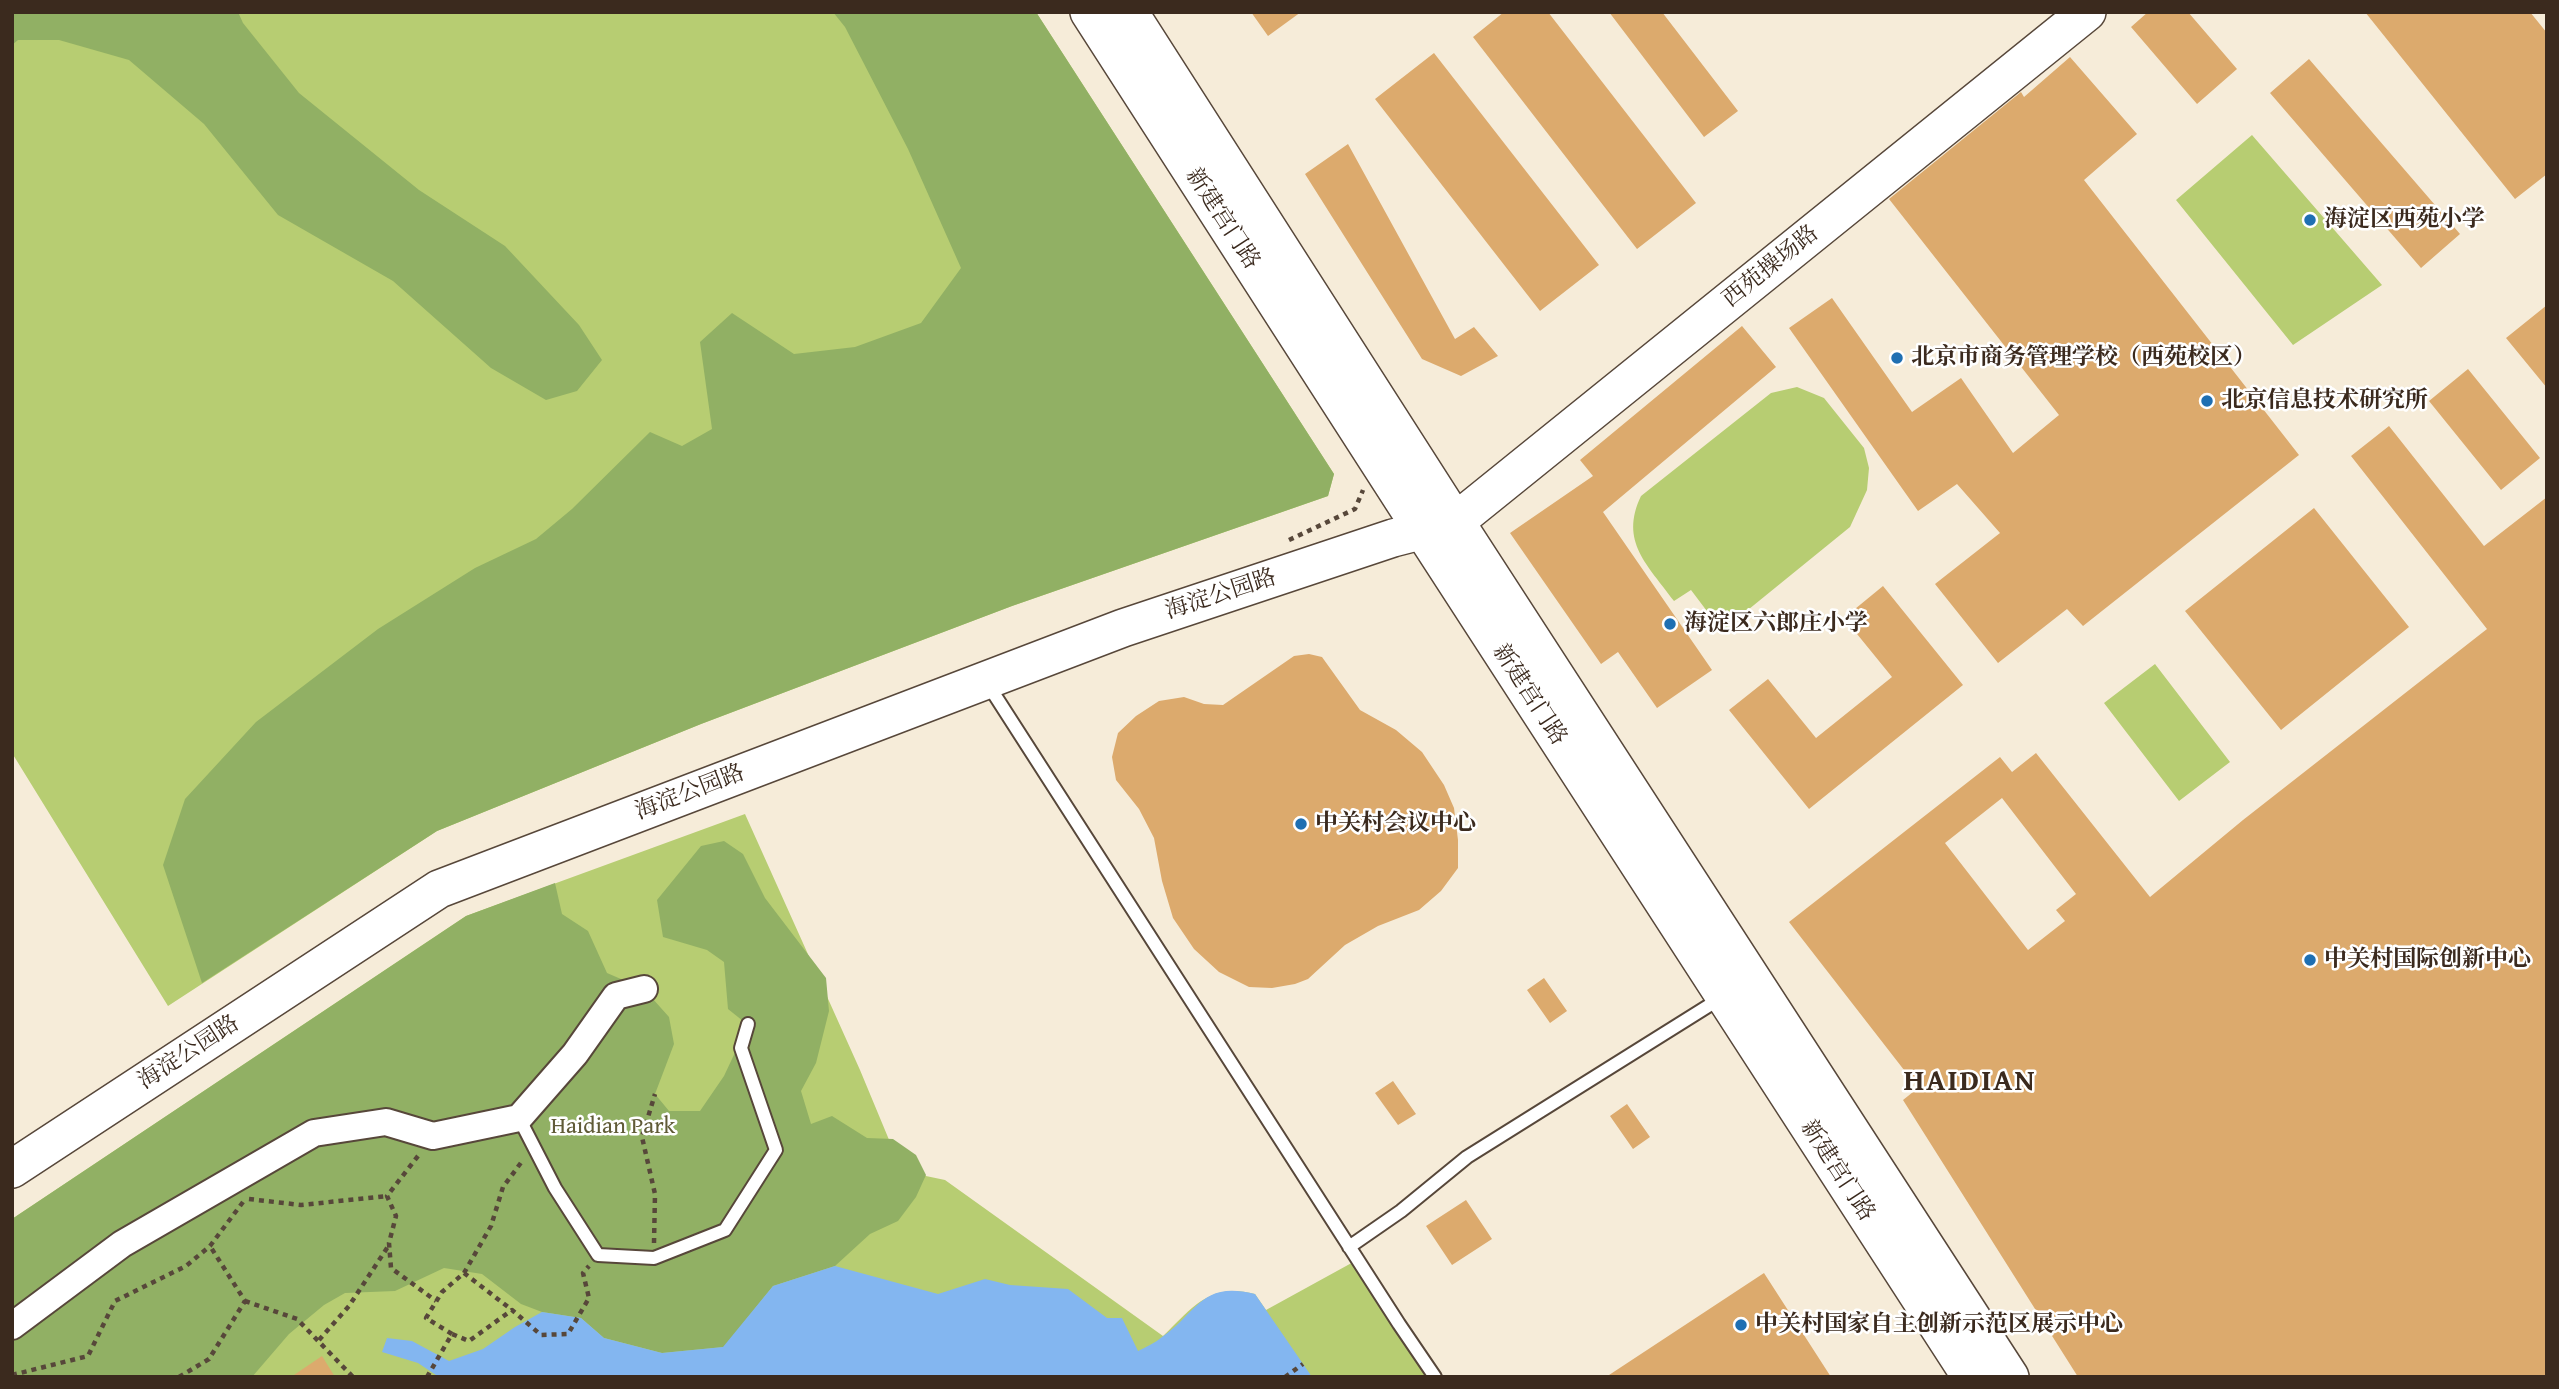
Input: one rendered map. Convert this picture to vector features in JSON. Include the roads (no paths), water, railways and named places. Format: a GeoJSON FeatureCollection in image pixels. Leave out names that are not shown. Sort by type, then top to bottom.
{"type":"FeatureCollection","features":[{"type":"Feature","properties":{"kind":"street","name":"新建宫门路"},"geometry":{"type":"LineString","coordinates":[[1089,12],[1440,519],[2010,1377]]}},
{"type":"Feature","properties":{"kind":"street","name":"新建宫门路"},"geometry":{"type":"LineString","coordinates":[[1129,12],[1440,519],[1724,996],[1971,1377]]}},
{"type":"Feature","properties":{"kind":"street","name":"西苑操场路"},"geometry":{"type":"LineString","coordinates":[[1440,519],[2062,12]]}},
{"type":"Feature","properties":{"kind":"street","name":"西苑操场路"},"geometry":{"type":"LineString","coordinates":[[1440,519],[2087,12]]}},
{"type":"Feature","properties":{"kind":"street","name":"海淀公园路"},"geometry":{"type":"LineString","coordinates":[[12,1169],[439,889],[1136,623],[1393,538],[1440,519]]}},
{"type":"Feature","properties":{"kind":"street"},"geometry":{"type":"LineString","coordinates":[[12,1326],[122,1244],[314,1133],[386,1122],[433,1136],[519,1118],[575,1054],[616,996],[644,989]]}},
{"type":"Feature","properties":{"kind":"lane"},"geometry":{"type":"LineString","coordinates":[[985,680],[1435,1377]]}},
{"type":"Feature","properties":{"kind":"lane"},"geometry":{"type":"LineString","coordinates":[[1349,1247],[1401,1211],[1467,1157],[1724,996]]}},
{"type":"Feature","properties":{"kind":"lane"},"geometry":{"type":"LineString","coordinates":[[519,1118],[555,1188],[598,1255],[654,1258],[725,1230],[776,1150],[741,1048],[748,1024]]}},
{"type":"Feature","properties":{"kind":"water"},"geometry":{"type":"Polygon","coordinates":[[[835,1266],[938,1294],[985,1279],[1010,1285],[1068,1289],[1107,1318],[1122,1318],[1138,1351],[1174,1328],[1201,1301],[1211,1295],[1223,1291],[1255,1294],[1312,1377],[439,1377],[418,1363],[382,1352],[387,1338],[412,1341],[449,1361],[483,1349],[542,1312],[581,1318],[604,1338],[662,1353],[723,1347],[773,1286],[835,1266]]]}},
{"type":"Feature","properties":{"kind":"place","name":"海淀区西苑小学"},"geometry":{"type":"Point","coordinates":[2310,220]}},
{"type":"Feature","properties":{"kind":"place","name":"北京市商务管理学校（西苑校区）"},"geometry":{"type":"Point","coordinates":[1897,358]}},
{"type":"Feature","properties":{"kind":"place","name":"北京信息技术研究所"},"geometry":{"type":"Point","coordinates":[2207,401]}},
{"type":"Feature","properties":{"kind":"place","name":"海淀区六郎庄小学"},"geometry":{"type":"Point","coordinates":[1670,624]}},
{"type":"Feature","properties":{"kind":"place","name":"中关村会议中心"},"geometry":{"type":"Point","coordinates":[1301,824]}},
{"type":"Feature","properties":{"kind":"place","name":"中关村国际创新中心"},"geometry":{"type":"Point","coordinates":[2310,960]}},
{"type":"Feature","properties":{"kind":"place","name":"中关村国家自主创新示范区展示中心"},"geometry":{"type":"Point","coordinates":[1741,1325]}},
{"type":"Feature","properties":{"kind":"district","name":"HAIDIAN"},"geometry":{"type":"Point","coordinates":[1970,1082]}},
{"type":"Feature","properties":{"kind":"park label","name":"Haidian Park"},"geometry":{"type":"Point","coordinates":[613,1127]}}]}
